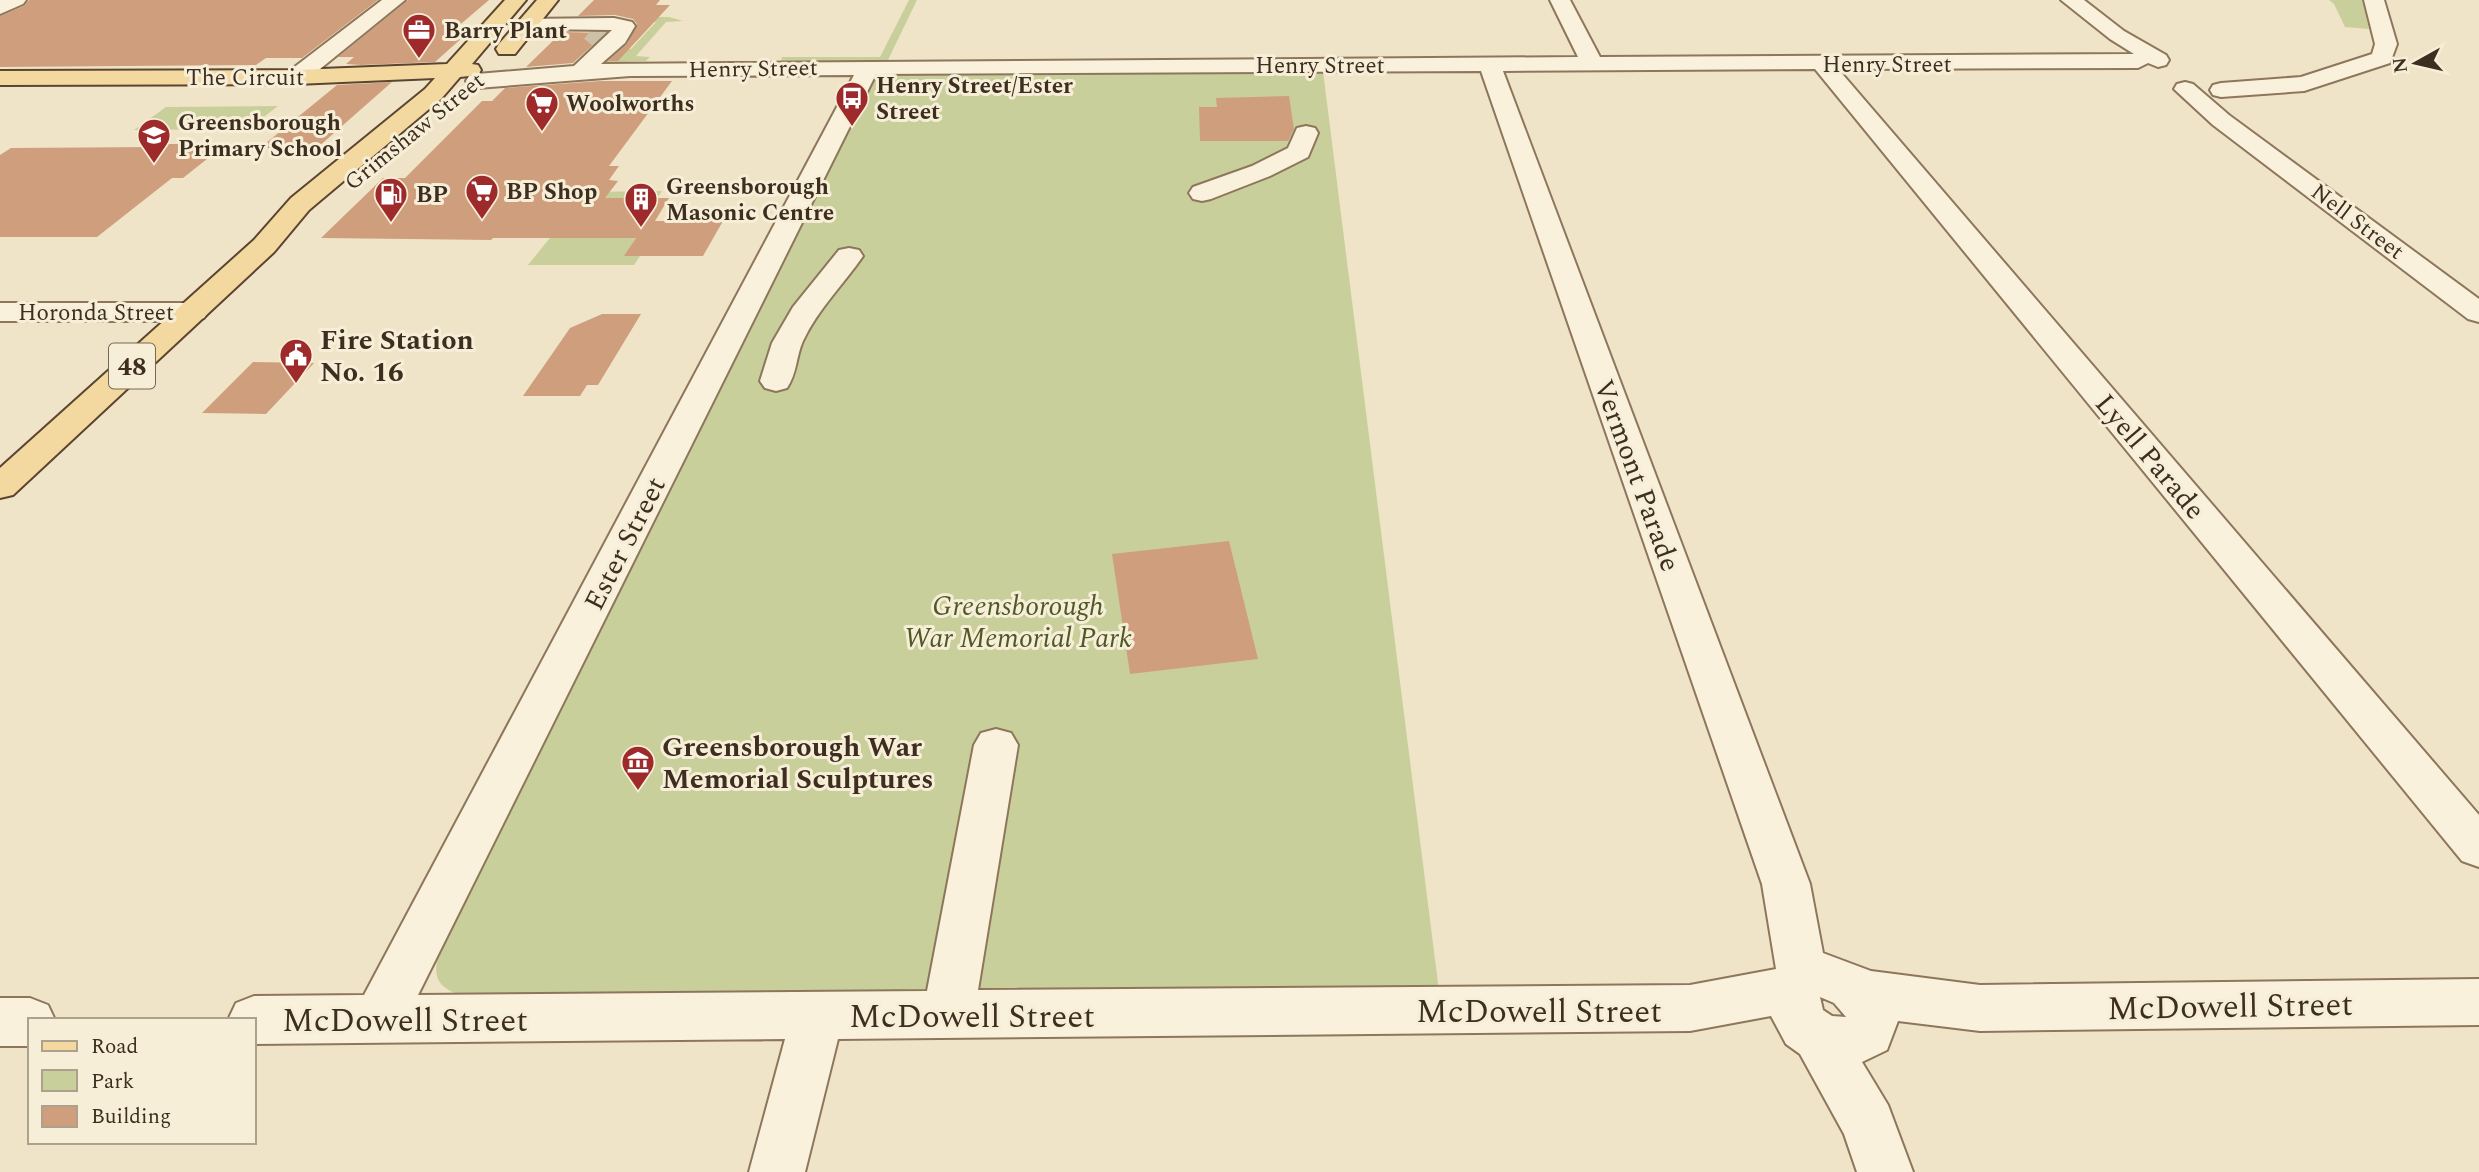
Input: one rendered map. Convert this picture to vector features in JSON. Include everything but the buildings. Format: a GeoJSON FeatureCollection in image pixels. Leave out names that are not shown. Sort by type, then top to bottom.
{"type":"FeatureCollection","features":[{"type":"Feature","properties":{"kind":"main road","name":"Grimshaw Street"},"geometry":{"type":"LineString","coordinates":[[0,486],[264,246],[300,204],[449,77],[516,0]]}},
{"type":"Feature","properties":{"kind":"main road","name":"Grimshaw Street"},"geometry":{"type":"LineString","coordinates":[[264,246],[333,198],[435,118],[483,75],[548,0]]}},
{"type":"Feature","properties":{"kind":"main road","name":"The Circuit"},"geometry":{"type":"LineString","coordinates":[[0,78],[483,75]]}},
{"type":"Feature","properties":{"kind":"main road","name":"The Circuit"},"geometry":{"type":"LineString","coordinates":[[0,92],[379,95],[449,77]]}},
{"type":"Feature","properties":{"kind":"main road"},"geometry":{"type":"LineString","coordinates":[[376,140],[390,117],[391,106],[379,95]]}},
{"type":"Feature","properties":{"kind":"street"},"geometry":{"type":"LineString","coordinates":[[0,8],[16,0]]}},
{"type":"Feature","properties":{"kind":"street"},"geometry":{"type":"LineString","coordinates":[[296,77],[396,0]]}},
{"type":"Feature","properties":{"kind":"street"},"geometry":{"type":"LineString","coordinates":[[1560,0],[1593,65]]}},
{"type":"Feature","properties":{"kind":"street","name":"Nell Street"},"geometry":{"type":"LineString","coordinates":[[2071,0],[2117,35],[2182,74],[2236,129],[2477,309]]}},
{"type":"Feature","properties":{"kind":"street","name":"Henry Street"},"geometry":{"type":"LineString","coordinates":[[483,75],[549,76],[594,45],[869,67],[1265,75],[1490,65],[2059,63],[2287,87],[2375,61],[2384,55],[2386,44],[2374,0]]}},
{"type":"Feature","properties":{"kind":"street"},"geometry":{"type":"LineString","coordinates":[[529,23],[594,45]]}},
{"type":"Feature","properties":{"kind":"street","name":"Lyell Parade"},"geometry":{"type":"LineString","coordinates":[[1822,64],[2479,848]]}},
{"type":"Feature","properties":{"kind":"street","name":"Vermont Parade"},"geometry":{"type":"LineString","coordinates":[[1490,65],[1832,1009],[1876,1148]]}},
{"type":"Feature","properties":{"kind":"street","name":"Ester Street"},"geometry":{"type":"LineString","coordinates":[[379,1019],[869,67]]}},
{"type":"Feature","properties":{"kind":"street"},"geometry":{"type":"LineString","coordinates":[[1201,194],[1261,171],[1299,152],[1306,133]]}},
{"type":"Feature","properties":{"kind":"street"},"geometry":{"type":"LineString","coordinates":[[776,381],[787,343],[807,307],[849,256]]}},
{"type":"Feature","properties":{"kind":"street"},"geometry":{"type":"LineString","coordinates":[[741,316],[807,307]]}},
{"type":"Feature","properties":{"kind":"street","name":"Horonda Street"},"geometry":{"type":"LineString","coordinates":[[0,312],[193,312]]}},
{"type":"Feature","properties":{"kind":"street"},"geometry":{"type":"LineString","coordinates":[[948,1016],[996,745]]}},
{"type":"Feature","properties":{"kind":"street","name":"McDowell Street"},"geometry":{"type":"LineString","coordinates":[[256,1020],[2479,1002]]}},
{"type":"Feature","properties":{"kind":"street"},"geometry":{"type":"LineString","coordinates":[[777,1172],[817,1016]]}},
{"type":"Feature","properties":{"kind":"street"},"geometry":{"type":"LineString","coordinates":[[0,1022],[28,1022]]}},
{"type":"Feature","properties":{"kind":"green space"},"geometry":{"type":"Polygon","coordinates":[[[909,0],[917,0],[887,62],[781,61],[782,57],[880,57],[909,0]]]}},
{"type":"Feature","properties":{"kind":"green space"},"geometry":{"type":"Polygon","coordinates":[[[2329,0],[2362,0],[2369,29],[2345,27],[2334,4],[2329,0]]]}},
{"type":"Feature","properties":{"kind":"green space"},"geometry":{"type":"Polygon","coordinates":[[[644,17],[669,17],[683,21],[666,22],[636,56],[650,57],[646,61],[601,63],[616,49],[631,49],[656,22],[642,21],[644,17]]]}},
{"type":"Feature","properties":{"kind":"green space","name":"Greensborough War Memorial Park"},"geometry":{"type":"Polygon","coordinates":[[[1323,71],[1439,991],[463,996],[444,987],[439,981],[436,967],[444,940],[873,80],[888,73],[1323,71]]]}},
{"type":"Feature","properties":{"kind":"green space"},"geometry":{"type":"Polygon","coordinates":[[[278,106],[248,129],[134,130],[166,107],[278,106]]]}},
{"type":"Feature","properties":{"kind":"green space"},"geometry":{"type":"Polygon","coordinates":[[[662,191],[657,198],[621,198],[636,238],[625,256],[640,256],[634,265],[528,265],[587,192],[662,191]]]}},
{"type":"Feature","properties":{"kind":"tunnel"},"geometry":{"type":"LineString","coordinates":[[593,46],[606,30]]}},
{"type":"Feature","properties":{"kind":"place","name":"Barry Plant"},"geometry":{"type":"Point","coordinates":[419,60]}},
{"type":"Feature","properties":{"kind":"place","name":"Henry Street/Ester Street"},"geometry":{"type":"Point","coordinates":[852,128]}},
{"type":"Feature","properties":{"kind":"place","name":"Woolworths"},"geometry":{"type":"Point","coordinates":[542,133]}},
{"type":"Feature","properties":{"kind":"place","name":"Greensborough Primary School"},"geometry":{"type":"Point","coordinates":[154,165]}},
{"type":"Feature","properties":{"kind":"place","name":"BP Shop"},"geometry":{"type":"Point","coordinates":[482,221]}},
{"type":"Feature","properties":{"kind":"place","name":"BP"},"geometry":{"type":"Point","coordinates":[391,224]}},
{"type":"Feature","properties":{"kind":"place","name":"Greensborough Masonic Centre"},"geometry":{"type":"Point","coordinates":[641,229]}},
{"type":"Feature","properties":{"kind":"place","name":"Fire Station No. 16"},"geometry":{"type":"Point","coordinates":[296,385]}},
{"type":"Feature","properties":{"kind":"place","name":"Greensborough War Memorial Sculptures"},"geometry":{"type":"Point","coordinates":[638,792]}}]}
